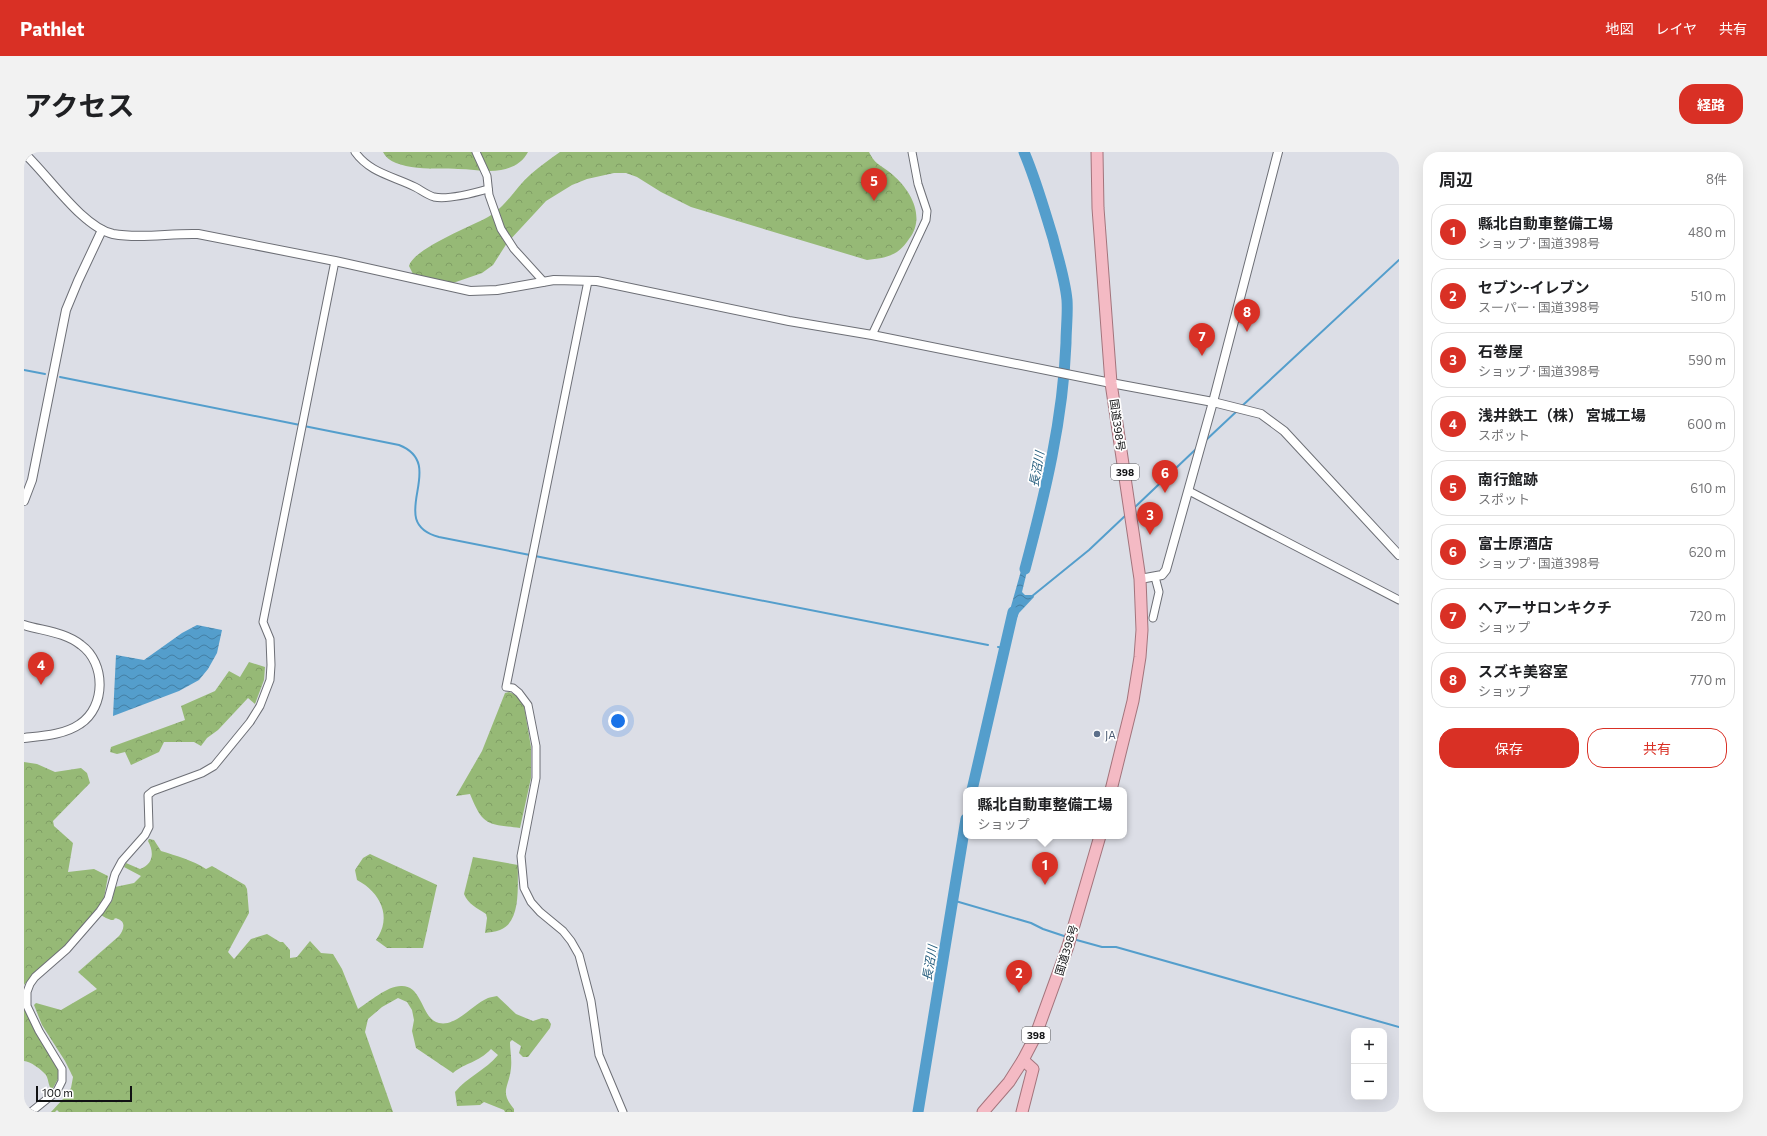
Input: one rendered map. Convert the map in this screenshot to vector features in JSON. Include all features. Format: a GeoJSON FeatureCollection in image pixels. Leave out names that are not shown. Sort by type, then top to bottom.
{"type":"FeatureCollection","features":[{"type":"Feature","properties":{"kind":"highway","name":"国道398号"},"geometry":{"type":"LineString","coordinates":[[1097,152],[1098,208],[1111,383],[1140,579],[1142,630],[1140,657],[1133,701],[1112,787]]}},
{"type":"Feature","properties":{"kind":"highway","name":"国道398号"},"geometry":{"type":"LineString","coordinates":[[983,1112],[1009,1082],[1023,1060],[1045,1012],[1068,946],[1099,839]]}},
{"type":"Feature","properties":{"kind":"highway"},"geometry":{"type":"LineString","coordinates":[[1022,1112],[1033,1069],[1023,1060]]}},
{"type":"Feature","properties":{"kind":"street"},"geometry":{"type":"LineString","coordinates":[[355,152],[363,161],[385,176],[414,186],[433,197],[456,196],[488,189]]}},
{"type":"Feature","properties":{"kind":"street"},"geometry":{"type":"LineString","coordinates":[[476,152],[487,176],[488,189],[497,221],[506,239],[544,282]]}},
{"type":"Feature","properties":{"kind":"street"},"geometry":{"type":"LineString","coordinates":[[872,335],[926,220],[927,211],[918,184],[912,152]]}},
{"type":"Feature","properties":{"kind":"street"},"geometry":{"type":"LineString","coordinates":[[1140,579],[1162,575],[1166,570],[1213,402],[1278,152]]}},
{"type":"Feature","properties":{"kind":"street"},"geometry":{"type":"LineString","coordinates":[[24,153],[88,220],[102,230],[112,233],[132,236],[198,234],[335,261],[470,291],[498,290],[563,280],[597,281],[789,321],[872,335],[1213,402],[1261,414],[1284,431],[1399,555]]}},
{"type":"Feature","properties":{"kind":"street"},"geometry":{"type":"LineString","coordinates":[[24,501],[32,480],[66,310],[102,230]]}},
{"type":"Feature","properties":{"kind":"street"},"geometry":{"type":"LineString","coordinates":[[31,1112],[57,1091],[62,1081],[62,1069],[39,1031],[28,1006],[25,990],[35,977],[67,949],[100,911],[108,899],[118,868],[122,861],[145,836],[149,827],[148,795],[153,791],[202,773],[214,766],[250,722],[260,706],[270,680],[270,639],[263,622],[335,261]]}},
{"type":"Feature","properties":{"kind":"street"},"geometry":{"type":"LineString","coordinates":[[588,281],[506,687],[513,688],[528,705],[536,746],[536,778],[521,856],[524,888],[531,902],[540,912],[563,931],[571,940],[579,955],[591,1001],[599,1055],[622,1112]]}},
{"type":"Feature","properties":{"kind":"street"},"geometry":{"type":"LineString","coordinates":[[1189,491],[1399,600]]}},
{"type":"Feature","properties":{"kind":"street"},"geometry":{"type":"LineString","coordinates":[[1153,618],[1159,592],[1156,577]]}},
{"type":"Feature","properties":{"kind":"street"},"geometry":{"type":"LineString","coordinates":[[24,625],[70,638],[82,645],[96,664],[100,684],[94,707],[80,724],[54,734],[24,738]]}},
{"type":"Feature","properties":{"kind":"green space"},"geometry":{"type":"Polygon","coordinates":[[[383,152],[528,152],[520,162],[513,166],[496,171],[490,171],[417,168],[396,163],[388,158],[383,152]]]}},
{"type":"Feature","properties":{"kind":"green space"},"geometry":{"type":"Polygon","coordinates":[[[560,152],[869,152],[875,161],[900,181],[914,205],[916,222],[914,231],[909,239],[896,253],[886,257],[867,260],[691,207],[661,192],[637,177],[626,173],[614,173],[587,179],[572,185],[546,201],[507,243],[493,265],[482,273],[453,283],[433,283],[421,281],[413,274],[409,266],[413,259],[421,252],[444,238],[494,213],[531,174],[560,152]]]}},
{"type":"Feature","properties":{"kind":"green space"},"geometry":{"type":"Polygon","coordinates":[[[249,662],[265,667],[264,680],[255,704],[248,698],[218,730],[207,738],[201,746],[194,742],[164,742],[159,752],[131,765],[125,752],[117,754],[110,752],[111,747],[185,720],[181,706],[215,691],[229,671],[240,677],[249,662]]]}},
{"type":"Feature","properties":{"kind":"green space"},"geometry":{"type":"Polygon","coordinates":[[[509,692],[516,695],[524,706],[531,747],[531,778],[520,828],[500,826],[488,822],[479,812],[470,794],[456,796],[482,751],[505,693],[509,692]]]}},
{"type":"Feature","properties":{"kind":"green space"},"geometry":{"type":"Polygon","coordinates":[[[24,762],[37,764],[55,772],[81,768],[87,773],[90,783],[53,821],[54,826],[73,843],[68,872],[94,869],[108,876],[104,898],[98,907],[64,948],[33,974],[24,985],[24,762]]]}},
{"type":"Feature","properties":{"kind":"green space"},"geometry":{"type":"Polygon","coordinates":[[[149,839],[154,840],[161,851],[190,861],[206,869],[212,866],[245,885],[247,889],[249,913],[228,952],[234,959],[251,939],[267,934],[280,942],[283,942],[290,950],[290,958],[297,957],[310,941],[321,953],[333,954],[342,969],[358,1009],[384,991],[401,986],[408,987],[414,991],[429,1015],[433,1020],[439,1023],[452,1022],[482,1001],[497,996],[516,1014],[533,1021],[542,1018],[548,1019],[551,1024],[550,1028],[528,1057],[523,1057],[519,1053],[521,1046],[512,1040],[510,1042],[511,1068],[506,1093],[514,1112],[505,1112],[504,1110],[484,1102],[480,1105],[457,1106],[455,1092],[498,1055],[491,1049],[477,1060],[453,1073],[416,1048],[412,1031],[414,1020],[412,1010],[407,1002],[398,998],[382,1007],[368,1019],[365,1032],[393,1112],[59,1112],[57,1110],[55,1112],[51,1112],[71,1088],[73,1077],[65,1061],[42,1025],[34,1005],[36,1003],[61,1010],[97,989],[78,972],[122,932],[123,922],[121,920],[115,918],[114,920],[111,920],[101,915],[112,901],[115,887],[134,883],[141,876],[124,867],[126,863],[140,869],[148,864],[152,857],[148,841],[149,839]]]}},
{"type":"Feature","properties":{"kind":"green space"},"geometry":{"type":"Polygon","coordinates":[[[370,854],[437,885],[423,948],[387,948],[376,940],[383,923],[384,914],[382,906],[372,891],[357,880],[355,870],[363,858],[370,854]]]}},
{"type":"Feature","properties":{"kind":"green space"},"geometry":{"type":"Polygon","coordinates":[[[473,857],[518,865],[518,892],[515,911],[507,926],[500,930],[485,933],[487,918],[486,914],[470,903],[464,894],[473,857]]]}},
{"type":"Feature","properties":{"kind":"green space"},"geometry":{"type":"Polygon","coordinates":[[[24,1000],[60,1070],[59,1077],[52,1090],[46,1075],[33,1064],[24,1061],[24,1000]]]}},
{"type":"Feature","properties":{"kind":"water"},"geometry":{"type":"Polygon","coordinates":[[[1026,553],[1031,555],[1022,592],[1025,595],[1033,595],[1034,597],[1019,613],[1013,627],[1006,624],[1026,553]]]}},
{"type":"Feature","properties":{"kind":"water"},"geometry":{"type":"Polygon","coordinates":[[[197,625],[222,630],[217,653],[208,669],[199,680],[179,691],[113,716],[116,655],[144,660],[182,633],[197,625]]]}},
{"type":"Feature","properties":{"kind":"waterway","name":"長沼川"},"geometry":{"type":"LineString","coordinates":[[1024,152],[1053,238],[1065,284],[1067,300],[1064,372],[1057,429],[1046,485],[1025,569]]}},
{"type":"Feature","properties":{"kind":"waterway"},"geometry":{"type":"LineString","coordinates":[[1242,406],[1399,260]]}},
{"type":"Feature","properties":{"kind":"waterway"},"geometry":{"type":"LineString","coordinates":[[24,370],[45,374]]}},
{"type":"Feature","properties":{"kind":"waterway"},"geometry":{"type":"LineString","coordinates":[[60,377],[300,425]]}},
{"type":"Feature","properties":{"kind":"waterway"},"geometry":{"type":"LineString","coordinates":[[1205,441],[1237,411]]}},
{"type":"Feature","properties":{"kind":"waterway"},"geometry":{"type":"LineString","coordinates":[[304,426],[399,445],[413,454],[419,466],[419,479],[415,507],[416,519],[423,530],[439,537],[530,555]]}},
{"type":"Feature","properties":{"kind":"waterway"},"geometry":{"type":"LineString","coordinates":[[1134,508],[1196,449]]}},
{"type":"Feature","properties":{"kind":"waterway"},"geometry":{"type":"LineString","coordinates":[[1031,597],[1089,550],[1126,515]]}},
{"type":"Feature","properties":{"kind":"waterway"},"geometry":{"type":"LineString","coordinates":[[535,556],[988,645]]}},
{"type":"Feature","properties":{"kind":"waterway","name":"長沼川"},"geometry":{"type":"LineString","coordinates":[[973,787],[1013,612]]}},
{"type":"Feature","properties":{"kind":"waterway","name":"長沼川"},"geometry":{"type":"LineString","coordinates":[[998,647],[1004,648]]}},
{"type":"Feature","properties":{"kind":"waterway","name":"長沼川"},"geometry":{"type":"LineString","coordinates":[[918,1112],[963,837]]}},
{"type":"Feature","properties":{"kind":"waterway"},"geometry":{"type":"LineString","coordinates":[[952,900],[1031,923],[1043,929],[1067,937]]}},
{"type":"Feature","properties":{"kind":"waterway"},"geometry":{"type":"LineString","coordinates":[[1073,939],[1102,947],[1116,947],[1399,1027]]}},
{"type":"Feature","properties":{"kind":"place","name":"南行館跡"},"geometry":{"type":"Point","coordinates":[874,201]}},
{"type":"Feature","properties":{"kind":"place","name":"スズキ美容室"},"geometry":{"type":"Point","coordinates":[1247,332]}},
{"type":"Feature","properties":{"kind":"place","name":"ヘアーサロンキクチ"},"geometry":{"type":"Point","coordinates":[1202,356]}},
{"type":"Feature","properties":{"kind":"place","name":"富士原酒店"},"geometry":{"type":"Point","coordinates":[1165,493]}},
{"type":"Feature","properties":{"kind":"place","name":"石巻屋"},"geometry":{"type":"Point","coordinates":[1150,535]}},
{"type":"Feature","properties":{"kind":"place","name":"浅井鉄工（株） 宮城工場"},"geometry":{"type":"Point","coordinates":[41,685]}},
{"type":"Feature","properties":{"kind":"place","name":"JA"},"geometry":{"type":"Point","coordinates":[1097,734]}},
{"type":"Feature","properties":{"kind":"place","name":"縣北自動車整備工場"},"geometry":{"type":"Point","coordinates":[1045,885]}},
{"type":"Feature","properties":{"kind":"place","name":"セブン-イレブン"},"geometry":{"type":"Point","coordinates":[1019,993]}}]}
